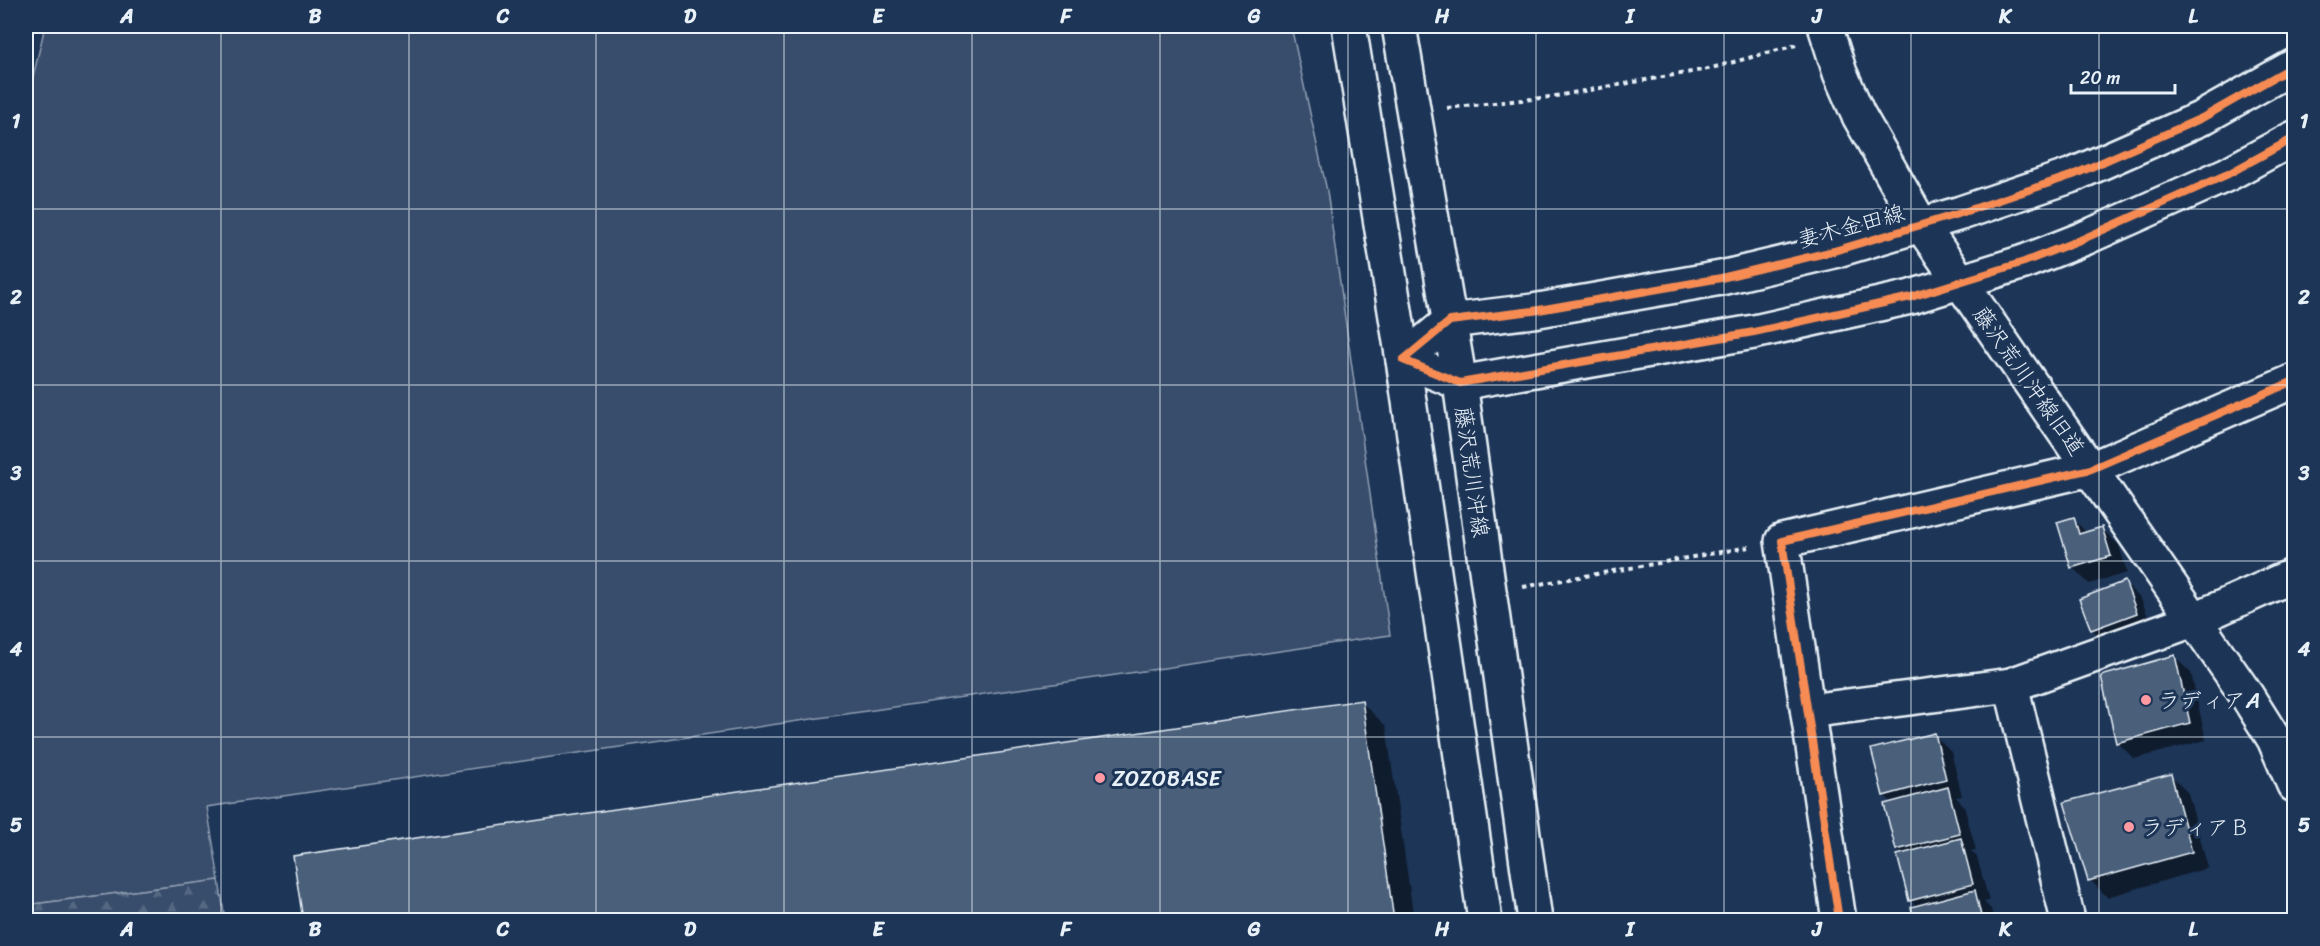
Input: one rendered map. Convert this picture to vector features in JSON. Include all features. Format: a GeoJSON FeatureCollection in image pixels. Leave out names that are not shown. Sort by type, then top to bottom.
{"type":"FeatureCollection","features":[{"type":"Feature","properties":{"kind":"street"},"geometry":{"type":"LineString","coordinates":[[1349,26],[1403,360],[1485,921]]}},
{"type":"Feature","properties":{"kind":"street","name":"藤沢荒川沖線"},"geometry":{"type":"LineString","coordinates":[[1399,26],[1460,383],[1535,921]]}},
{"type":"Feature","properties":{"kind":"street","name":"藤沢荒川沖線旧道"},"geometry":{"type":"LineString","coordinates":[[1822,32],[1858,114],[1921,225],[2091,469],[2274,739],[2295,785]]}},
{"type":"Feature","properties":{"kind":"street","name":"妻木金田線"},"geometry":{"type":"LineString","coordinates":[[1450,321],[1533,311],[1721,278],[1834,251],[1921,225],[2073,175],[2202,118],[2295,66]]}},
{"type":"Feature","properties":{"kind":"street"},"geometry":{"type":"LineString","coordinates":[[1403,360],[1460,383],[1754,332],[1900,300],[2024,262],[2085,238],[2228,174],[2295,138]]}},
{"type":"Feature","properties":{"kind":"street"},"geometry":{"type":"LineString","coordinates":[[1403,360],[1450,321]]}},
{"type":"Feature","properties":{"kind":"street"},"geometry":{"type":"LineString","coordinates":[[1839,921],[1782,541],[2091,469],[2295,381]]}},
{"type":"Feature","properties":{"kind":"street"},"geometry":{"type":"LineString","coordinates":[[1808,711],[2011,686],[2193,620],[2295,575]]}},
{"type":"Feature","properties":{"kind":"street"},"geometry":{"type":"LineString","coordinates":[[2011,686],[2068,921]]}},
{"type":"Feature","properties":{"kind":"path"},"geometry":{"type":"LineString","coordinates":[[1446,108],[1550,97],[1708,69],[1822,32]]}},
{"type":"Feature","properties":{"kind":"path"},"geometry":{"type":"LineString","coordinates":[[1523,587],[1782,541]]}},
{"type":"Feature","properties":{"kind":"green space"},"geometry":{"type":"Polygon","coordinates":[[[45,26],[1291,26],[1327,191],[1390,635],[207,807],[219,880],[26,905],[26,107],[45,26]]]}},
{"type":"Feature","properties":{"kind":"green space"},"geometry":{"type":"Polygon","coordinates":[[[219,880],[225,920],[26,920],[26,905],[219,880]]]}},
{"type":"Feature","properties":{"kind":"building"},"geometry":{"type":"Polygon","coordinates":[[[2074,517],[2079,534],[2102,527],[2111,556],[2071,568],[2057,522],[2074,517]]]}},
{"type":"Feature","properties":{"kind":"building"},"geometry":{"type":"Polygon","coordinates":[[[2125,581],[2137,613],[2091,630],[2079,599],[2125,581]]]}},
{"type":"Feature","properties":{"kind":"building","name":"ラディアA"},"geometry":{"type":"Polygon","coordinates":[[[2175,655],[2190,723],[2116,743],[2101,676],[2175,655]]]}},
{"type":"Feature","properties":{"kind":"building","name":"ZOZOBASE"},"geometry":{"type":"Polygon","coordinates":[[[1362,700],[1394,920],[303,920],[293,856],[1362,700]]]}},
{"type":"Feature","properties":{"kind":"building"},"geometry":{"type":"Polygon","coordinates":[[[1935,733],[1946,779],[1883,796],[1871,749],[1935,733]]]}},
{"type":"Feature","properties":{"kind":"building","name":"ラディアＢ"},"geometry":{"type":"Polygon","coordinates":[[[2171,774],[2192,852],[2088,881],[2064,802],[2171,774]]]}},
{"type":"Feature","properties":{"kind":"building"},"geometry":{"type":"Polygon","coordinates":[[[1948,787],[1960,834],[1896,850],[1884,804],[1948,787]]]}},
{"type":"Feature","properties":{"kind":"building"},"geometry":{"type":"Polygon","coordinates":[[[1961,838],[1973,884],[1909,901],[1897,855],[1961,838]]]}},
{"type":"Feature","properties":{"kind":"building"},"geometry":{"type":"Polygon","coordinates":[[[1975,890],[1982,920],[1914,920],[1911,907],[1975,890]]]}},
{"type":"Feature","properties":{"kind":"cycle path"},"geometry":{"type":"LineString","coordinates":[[2294,66],[2202,118],[2073,175],[1961,213],[1834,251],[1721,278],[1533,311],[1450,321],[1403,360],[1460,383],[1754,332],[1911,297],[2024,262],[2085,238],[2228,174],[2294,138]]}},
{"type":"Feature","properties":{"kind":"cycle path"},"geometry":{"type":"LineString","coordinates":[[1839,920],[1782,541],[2091,469],[2294,381]]}},
{"type":"Feature","properties":{"kind":"place","name":"ラディアA"},"geometry":{"type":"Point","coordinates":[2146,700]}},
{"type":"Feature","properties":{"kind":"place","name":"ZOZOBASE"},"geometry":{"type":"Point","coordinates":[1100,778]}},
{"type":"Feature","properties":{"kind":"place","name":"ラディアＢ"},"geometry":{"type":"Point","coordinates":[2129,827]}}]}
